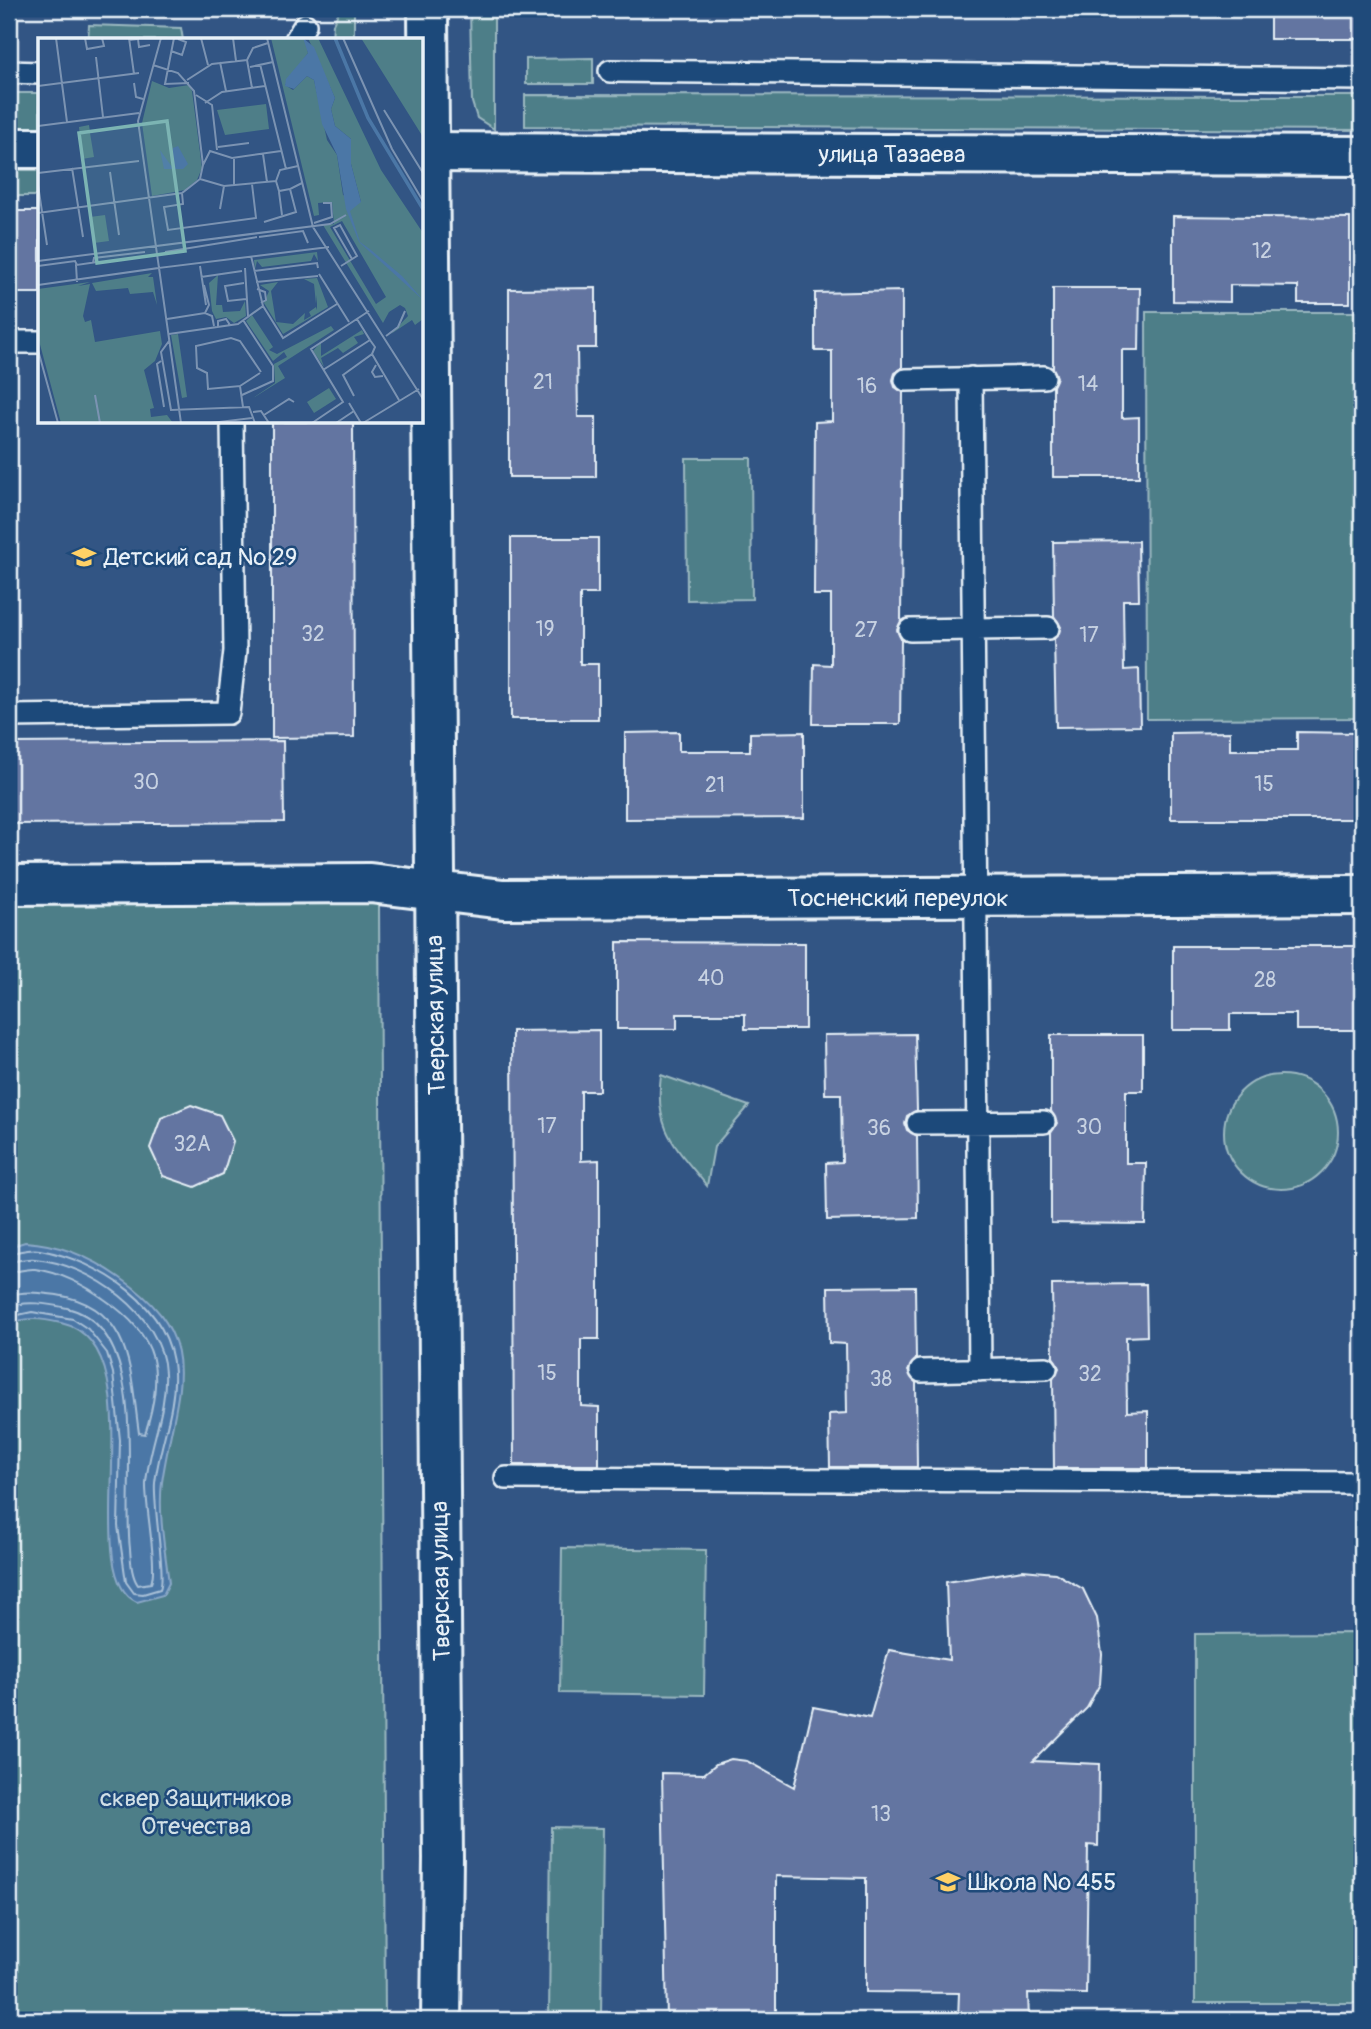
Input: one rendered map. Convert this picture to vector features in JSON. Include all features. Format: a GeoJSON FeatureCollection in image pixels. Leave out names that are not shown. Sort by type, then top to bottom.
{"type":"FeatureCollection","features":[{"type":"Feature","properties":{"kind":"street","name":"Тверская улица"},"geometry":{"type":"LineString","coordinates":[[428,9],[426,152],[443,1844],[441,2020]]}},
{"type":"Feature","properties":{"kind":"street"},"geometry":{"type":"LineString","coordinates":[[9,148],[38,148]]}},
{"type":"Feature","properties":{"kind":"street","name":"улица Тазаева"},"geometry":{"type":"LineString","coordinates":[[426,152],[1362,156]]}},
{"type":"Feature","properties":{"kind":"street","name":"Тосненский переулок"},"geometry":{"type":"LineString","coordinates":[[9,885],[370,883],[503,899],[1362,895]]}},
{"type":"Feature","properties":{"kind":"lane"},"geometry":{"type":"LineString","coordinates":[[610,71],[1362,79]]}},
{"type":"Feature","properties":{"kind":"lane"},"geometry":{"type":"LineString","coordinates":[[9,72],[38,73]]}},
{"type":"Feature","properties":{"kind":"lane"},"geometry":{"type":"LineString","coordinates":[[9,342],[38,342]]}},
{"type":"Feature","properties":{"kind":"lane"},"geometry":{"type":"LineString","coordinates":[[906,380],[1044,377]]}},
{"type":"Feature","properties":{"kind":"lane"},"geometry":{"type":"LineString","coordinates":[[971,379],[978,898],[980,1370]]}},
{"type":"Feature","properties":{"kind":"lane"},"geometry":{"type":"LineString","coordinates":[[9,716],[228,713],[236,651],[232,424]]}},
{"type":"Feature","properties":{"kind":"lane"},"geometry":{"type":"LineString","coordinates":[[910,630],[1048,628]]}},
{"type":"Feature","properties":{"kind":"lane"},"geometry":{"type":"LineString","coordinates":[[918,1123],[1044,1122]]}},
{"type":"Feature","properties":{"kind":"lane"},"geometry":{"type":"LineString","coordinates":[[921,1371],[1046,1368]]}},
{"type":"Feature","properties":{"kind":"lane"},"geometry":{"type":"LineString","coordinates":[[506,1478],[1362,1483]]}},
{"type":"Feature","properties":{"kind":"green space"},"geometry":{"type":"Polygon","coordinates":[[[340,9],[354,9],[354,38],[332,38],[333,24],[340,9]]]}},
{"type":"Feature","properties":{"kind":"green space"},"geometry":{"type":"Polygon","coordinates":[[[470,9],[494,9],[494,129],[477,118],[472,102],[470,9]]]}},
{"type":"Feature","properties":{"kind":"green space"},"geometry":{"type":"Polygon","coordinates":[[[89,25],[181,28],[183,38],[88,38],[89,25]]]}},
{"type":"Feature","properties":{"kind":"green space"},"geometry":{"type":"Polygon","coordinates":[[[593,58],[593,84],[526,84],[526,59],[593,58]]]}},
{"type":"Feature","properties":{"kind":"green space"},"geometry":{"type":"Polygon","coordinates":[[[9,93],[38,93],[38,132],[9,132],[9,93]]]}},
{"type":"Feature","properties":{"kind":"green space"},"geometry":{"type":"Polygon","coordinates":[[[525,95],[1362,96],[1362,130],[525,126],[525,95]]]}},
{"type":"Feature","properties":{"kind":"green space"},"geometry":{"type":"Polygon","coordinates":[[[9,170],[38,170],[38,196],[9,196],[9,170]]]}},
{"type":"Feature","properties":{"kind":"green space"},"geometry":{"type":"Polygon","coordinates":[[[1146,312],[1362,312],[1362,718],[1147,719],[1146,312]]]}},
{"type":"Feature","properties":{"kind":"green space"},"geometry":{"type":"Polygon","coordinates":[[[686,458],[751,458],[752,599],[687,600],[686,458]]]}},
{"type":"Feature","properties":{"kind":"green space","name":"сквер Защитников Отечества"},"geometry":{"type":"Polygon","coordinates":[[[9,900],[379,904],[385,2020],[9,2020],[9,900]]]}},
{"type":"Feature","properties":{"kind":"green space"},"geometry":{"type":"Polygon","coordinates":[[[661,1075],[749,1106],[714,1147],[707,1186],[677,1148],[664,1124],[660,1094],[661,1075]]]}},
{"type":"Feature","properties":{"kind":"green space"},"geometry":{"type":"Polygon","coordinates":[[[1281,1075],[1303,1080],[1321,1092],[1333,1110],[1338,1132],[1333,1154],[1321,1172],[1303,1184],[1281,1189],[1259,1184],[1241,1172],[1229,1154],[1224,1132],[1229,1110],[1241,1092],[1259,1080],[1281,1075]]]}},
{"type":"Feature","properties":{"kind":"green space"},"geometry":{"type":"Polygon","coordinates":[[[562,1548],[706,1550],[704,1695],[560,1693],[562,1548]]]}},
{"type":"Feature","properties":{"kind":"green space"},"geometry":{"type":"Polygon","coordinates":[[[1362,1633],[1362,2003],[1195,2003],[1195,1634],[1362,1633]]]}},
{"type":"Feature","properties":{"kind":"green space"},"geometry":{"type":"Polygon","coordinates":[[[551,1827],[603,1828],[601,2020],[549,2020],[551,1827]]]}},
{"type":"Feature","properties":{"kind":"water"},"geometry":{"type":"Polygon","coordinates":[[[25,1242],[75,1253],[119,1277],[148,1300],[166,1323],[176,1346],[180,1369],[178,1394],[161,1494],[162,1532],[169,1583],[163,1595],[137,1602],[119,1583],[112,1550],[112,1414],[106,1372],[90,1340],[61,1323],[28,1319],[9,1325],[9,1247],[25,1242]]]}},
{"type":"Feature","properties":{"kind":"building"},"geometry":{"type":"Polygon","coordinates":[[[1270,9],[1362,9],[1362,39],[1270,39],[1270,9]]]}},
{"type":"Feature","properties":{"kind":"building"},"geometry":{"type":"Polygon","coordinates":[[[9,211],[38,211],[38,293],[9,293],[9,211]]]}},
{"type":"Feature","properties":{"kind":"building"},"geometry":{"type":"Polygon","coordinates":[[[1173,216],[1350,218],[1350,303],[1298,303],[1298,286],[1230,285],[1230,302],[1173,301],[1173,216]]]}},
{"type":"Feature","properties":{"kind":"building"},"geometry":{"type":"Polygon","coordinates":[[[596,288],[596,348],[577,348],[578,417],[596,417],[596,477],[509,477],[509,289],[596,288]]]}},
{"type":"Feature","properties":{"kind":"building"},"geometry":{"type":"Polygon","coordinates":[[[1053,288],[1140,288],[1139,350],[1122,350],[1122,418],[1139,417],[1139,477],[1053,477],[1053,386],[1057,377],[1053,368],[1053,288]]]}},
{"type":"Feature","properties":{"kind":"building"},"geometry":{"type":"Polygon","coordinates":[[[902,291],[902,368],[895,373],[893,380],[895,387],[903,392],[901,621],[897,630],[901,639],[900,724],[813,724],[814,664],[831,665],[831,595],[814,595],[815,422],[832,421],[832,351],[815,351],[815,293],[902,291]]]}},
{"type":"Feature","properties":{"kind":"building"},"geometry":{"type":"Polygon","coordinates":[[[272,424],[353,424],[354,737],[272,738],[272,424]]]}},
{"type":"Feature","properties":{"kind":"building"},"geometry":{"type":"Polygon","coordinates":[[[511,538],[598,538],[598,594],[580,594],[580,664],[598,664],[598,719],[511,719],[511,538]]]}},
{"type":"Feature","properties":{"kind":"building"},"geometry":{"type":"Polygon","coordinates":[[[1138,541],[1139,600],[1123,600],[1124,670],[1139,669],[1140,726],[1056,727],[1054,639],[1061,627],[1054,616],[1053,542],[1138,541]]]}},
{"type":"Feature","properties":{"kind":"building"},"geometry":{"type":"Polygon","coordinates":[[[679,732],[679,751],[750,751],[750,733],[804,732],[804,818],[625,819],[625,733],[679,732]]]}},
{"type":"Feature","properties":{"kind":"building"},"geometry":{"type":"Polygon","coordinates":[[[1230,732],[1230,750],[1297,750],[1297,732],[1356,733],[1356,819],[1171,819],[1171,733],[1230,732]]]}},
{"type":"Feature","properties":{"kind":"building"},"geometry":{"type":"Polygon","coordinates":[[[283,741],[284,822],[9,824],[9,743],[283,741]]]}},
{"type":"Feature","properties":{"kind":"building"},"geometry":{"type":"Polygon","coordinates":[[[617,942],[805,943],[805,1029],[745,1029],[745,1014],[677,1014],[677,1029],[617,1029],[617,942]]]}},
{"type":"Feature","properties":{"kind":"building"},"geometry":{"type":"Polygon","coordinates":[[[1173,946],[1357,946],[1358,1030],[1296,1030],[1296,1014],[1230,1014],[1230,1030],[1173,1030],[1173,946]]]}},
{"type":"Feature","properties":{"kind":"building"},"geometry":{"type":"Polygon","coordinates":[[[599,1030],[599,1091],[581,1091],[581,1161],[599,1160],[599,1339],[581,1339],[581,1406],[599,1407],[599,1465],[514,1465],[512,1031],[599,1030]]]}},
{"type":"Feature","properties":{"kind":"building"},"geometry":{"type":"Polygon","coordinates":[[[915,1034],[917,1110],[907,1116],[905,1124],[907,1130],[917,1136],[918,1218],[827,1220],[826,1163],[842,1162],[841,1094],[825,1094],[824,1035],[915,1034]]]}},
{"type":"Feature","properties":{"kind":"building"},"geometry":{"type":"Polygon","coordinates":[[[1051,1035],[1143,1035],[1143,1091],[1126,1091],[1126,1163],[1146,1163],[1145,1224],[1051,1223],[1051,1133],[1057,1123],[1051,1111],[1051,1035]]]}},
{"type":"Feature","properties":{"kind":"building"},"geometry":{"type":"Polygon","coordinates":[[[191,1105],[220,1115],[233,1141],[223,1174],[195,1187],[163,1176],[150,1148],[161,1118],[191,1105]]]}},
{"type":"Feature","properties":{"kind":"building"},"geometry":{"type":"Polygon","coordinates":[[[1146,1284],[1147,1336],[1126,1337],[1127,1412],[1148,1411],[1148,1468],[1054,1468],[1053,1379],[1059,1368],[1053,1357],[1052,1285],[1146,1284]]]}},
{"type":"Feature","properties":{"kind":"building"},"geometry":{"type":"Polygon","coordinates":[[[915,1286],[916,1359],[908,1371],[916,1383],[917,1467],[830,1467],[829,1414],[847,1413],[846,1344],[829,1343],[828,1287],[915,1286]]]}},
{"type":"Feature","properties":{"kind":"building"},"geometry":{"type":"Polygon","coordinates":[[[1023,1570],[1055,1573],[1083,1589],[1097,1618],[1102,1654],[1100,1684],[1087,1708],[1033,1761],[1099,1764],[1098,1846],[1088,1845],[1086,1994],[1028,1993],[1029,2020],[958,2019],[959,1993],[866,1992],[866,1878],[776,1876],[776,2020],[667,2020],[662,1773],[704,1774],[716,1764],[731,1759],[747,1761],[794,1787],[813,1707],[870,1718],[889,1650],[949,1660],[946,1582],[1023,1570]]]}},
{"type":"Feature","properties":{"kind":"place","name":"Детский сад № 29"},"geometry":{"type":"Point","coordinates":[84,557]}},
{"type":"Feature","properties":{"kind":"place","name":"Школа № 455"},"geometry":{"type":"Point","coordinates":[948,1882]}}]}
